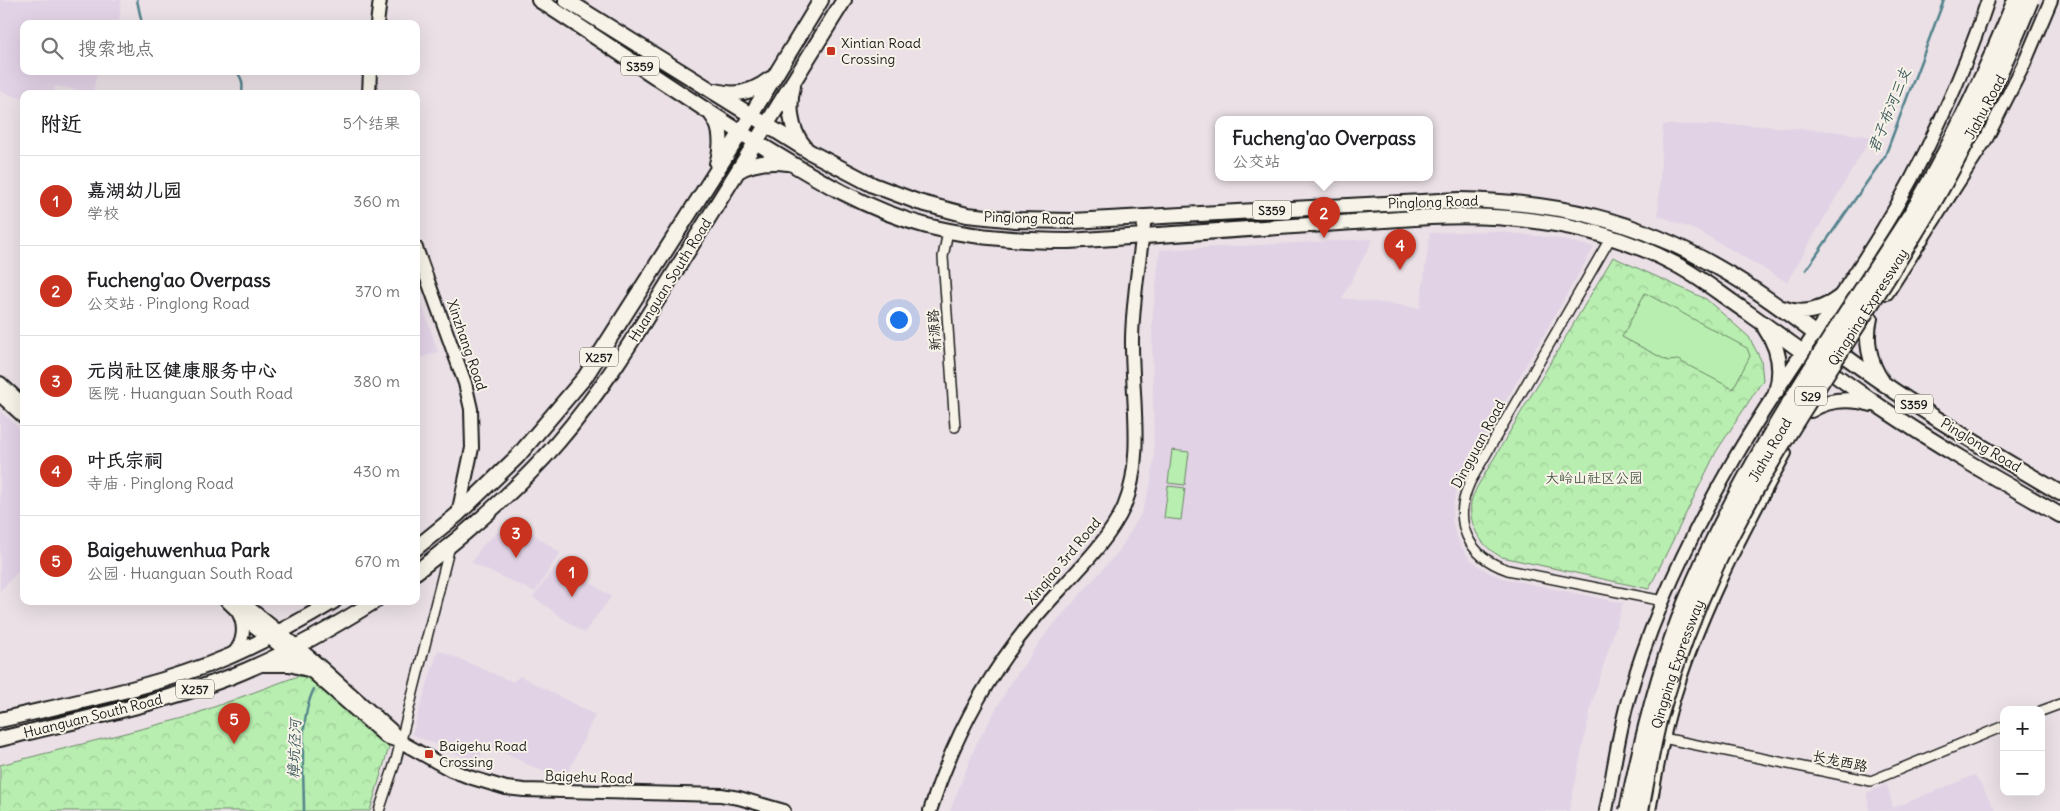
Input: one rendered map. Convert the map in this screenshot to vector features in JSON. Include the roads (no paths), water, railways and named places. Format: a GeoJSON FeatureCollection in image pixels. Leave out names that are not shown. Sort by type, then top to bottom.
{"type":"FeatureCollection","features":[{"type":"Feature","properties":{"kind":"highway","name":"Qingping Expressway"},"geometry":{"type":"LineString","coordinates":[[1628,811],[1647,721],[1661,670],[1686,602],[1716,538],[1787,410],[1930,182],[1984,77],[2016,0]]}},
{"type":"Feature","properties":{"kind":"highway","name":"Qingping Expressway"},"geometry":{"type":"LineString","coordinates":[[1640,811],[1653,743],[1666,694],[1692,622],[1716,566],[1780,446],[1939,192],[1992,88],[2030,0]]}},
{"type":"Feature","properties":{"kind":"main road","name":"S359"},"geometry":{"type":"LineString","coordinates":[[539,0],[756,142]]}},
{"type":"Feature","properties":{"kind":"main road","name":"S359"},"geometry":{"type":"LineString","coordinates":[[566,0],[751,115]]}},
{"type":"Feature","properties":{"kind":"main road","name":"Huanguan South Road"},"geometry":{"type":"LineString","coordinates":[[420,545],[458,514],[518,457],[585,377],[714,175],[821,0]]}},
{"type":"Feature","properties":{"kind":"main road","name":"Huanguan South Road"},"geometry":{"type":"LineString","coordinates":[[420,569],[474,526],[536,466],[576,421],[618,362],[844,0]]}},
{"type":"Feature","properties":{"kind":"main road"},"geometry":{"type":"LineString","coordinates":[[708,88],[721,92],[744,92],[764,84],[775,75]]}},
{"type":"Feature","properties":{"kind":"main road"},"geometry":{"type":"LineString","coordinates":[[796,78],[791,100],[792,121],[798,138],[810,152]]}},
{"type":"Feature","properties":{"kind":"main road"},"geometry":{"type":"LineString","coordinates":[[711,113],[719,126],[720,139],[720,155],[714,175]]}},
{"type":"Feature","properties":{"kind":"main road","name":"Pinglong Road"},"geometry":{"type":"LineString","coordinates":[[751,115],[810,152],[873,185],[918,202],[959,213],[991,218],[1033,221],[1145,217],[1459,200],[1548,206],[1603,218],[1667,242],[1721,269],[1887,386],[1962,435],[2060,493]]}},
{"type":"Feature","properties":{"kind":"main road","name":"Pinglong Road"},"geometry":{"type":"LineString","coordinates":[[756,142],[839,190],[886,212],[948,231],[1021,240],[1077,241],[1450,216],[1494,217],[1543,222],[1611,237],[1676,264],[1881,407],[2060,515]]}},
{"type":"Feature","properties":{"kind":"main road"},"geometry":{"type":"LineString","coordinates":[[738,171],[765,162],[795,165]]}},
{"type":"Feature","properties":{"kind":"main road"},"geometry":{"type":"LineString","coordinates":[[1774,306],[1799,312],[1812,311],[1828,306],[1840,297]]}},
{"type":"Feature","properties":{"kind":"main road"},"geometry":{"type":"LineString","coordinates":[[1811,410],[1826,403],[1845,400],[1864,402],[1881,407],[1887,386],[1874,368],[1869,350],[1870,318]]}},
{"type":"Feature","properties":{"kind":"main road"},"geometry":{"type":"LineString","coordinates":[[1758,320],[1770,336],[1778,356],[1780,374],[1776,392]]}},
{"type":"Feature","properties":{"kind":"main road","name":"Huanguan South Road"},"geometry":{"type":"LineString","coordinates":[[0,720],[143,685],[233,654],[273,635],[327,605]]}},
{"type":"Feature","properties":{"kind":"main road","name":"Huanguan South Road"},"geometry":{"type":"LineString","coordinates":[[0,739],[150,702],[211,684],[291,649],[367,605]]}},
{"type":"Feature","properties":{"kind":"street"},"geometry":{"type":"LineString","coordinates":[[378,20],[380,0]]}},
{"type":"Feature","properties":{"kind":"street","name":"Jiahu Road"},"geometry":{"type":"LineString","coordinates":[[1606,811],[1628,700],[1644,650],[1684,554],[1710,502],[1748,435],[1879,236],[1904,191],[1963,67],[1988,0]]}},
{"type":"Feature","properties":{"kind":"street","name":"Jiahu Road"},"geometry":{"type":"LineString","coordinates":[[1649,811],[1663,738],[1671,709],[1692,646],[1722,572],[1753,511],[1811,410],[1986,139],[2021,72],[2051,0]]}},
{"type":"Feature","properties":{"kind":"street"},"geometry":{"type":"LineString","coordinates":[[369,90],[370,75]]}},
{"type":"Feature","properties":{"kind":"street","name":"Xinqiao 3rd Road"},"geometry":{"type":"LineString","coordinates":[[930,811],[959,737],[993,676],[1034,619],[1104,540],[1118,518],[1128,495],[1135,457],[1133,322],[1145,217]]}},
{"type":"Feature","properties":{"kind":"street","name":"新源路"},"geometry":{"type":"LineString","coordinates":[[948,231],[943,257],[955,427]]}},
{"type":"Feature","properties":{"kind":"street","name":"Dingyuan Road"},"geometry":{"type":"LineString","coordinates":[[1611,237],[1470,482],[1465,494],[1462,518],[1464,530],[1473,546],[1486,560],[1496,566],[1663,601]]}},
{"type":"Feature","properties":{"kind":"street","name":"Xinzhang Road"},"geometry":{"type":"LineString","coordinates":[[420,259],[465,383],[471,409],[472,448],[458,514]]}},
{"type":"Feature","properties":{"kind":"street"},"geometry":{"type":"LineString","coordinates":[[0,383],[20,400]]}},
{"type":"Feature","properties":{"kind":"street"},"geometry":{"type":"LineString","coordinates":[[0,395],[20,413]]}},
{"type":"Feature","properties":{"kind":"street"},"geometry":{"type":"LineString","coordinates":[[380,811],[401,742],[450,546]]}},
{"type":"Feature","properties":{"kind":"street"},"geometry":{"type":"LineString","coordinates":[[239,607],[291,649]]}},
{"type":"Feature","properties":{"kind":"street"},"geometry":{"type":"LineString","coordinates":[[233,654],[240,646],[242,640],[243,627],[239,607]]}},
{"type":"Feature","properties":{"kind":"street","name":"Baigehu Road"},"geometry":{"type":"LineString","coordinates":[[291,649],[391,730],[401,742]]}},
{"type":"Feature","properties":{"kind":"street","name":"Baigehu Road"},"geometry":{"type":"LineString","coordinates":[[291,649],[314,673],[386,737],[401,742],[451,770],[488,784],[506,788],[633,794],[721,795],[739,798],[784,811]]}},
{"type":"Feature","properties":{"kind":"street"},"geometry":{"type":"LineString","coordinates":[[258,665],[290,665],[314,673]]}},
{"type":"Feature","properties":{"kind":"street"},"geometry":{"type":"LineString","coordinates":[[2045,710],[2060,704]]}},
{"type":"Feature","properties":{"kind":"street","name":"长龙西路"},"geometry":{"type":"LineString","coordinates":[[1663,738],[1871,781],[2000,728]]}},
{"type":"Feature","properties":{"kind":"waterway","name":"樟坑径河"},"geometry":{"type":"LineString","coordinates":[[137,0],[141,20]]}},
{"type":"Feature","properties":{"kind":"waterway","name":"君子布河三支"},"geometry":{"type":"LineString","coordinates":[[1806,270],[1885,156],[1944,0]]}},
{"type":"Feature","properties":{"kind":"waterway","name":"樟坑径河"},"geometry":{"type":"LineString","coordinates":[[239,75],[242,82],[242,90]]}},
{"type":"Feature","properties":{"kind":"waterway","name":"樟坑径河"},"geometry":{"type":"LineString","coordinates":[[304,811],[304,732],[309,702],[314,689]]}},
{"type":"Feature","properties":{"kind":"place","name":"Xintian Road Crossing"},"geometry":{"type":"Point","coordinates":[831,51]}},
{"type":"Feature","properties":{"kind":"place","name":"Fucheng'ao Overpass"},"geometry":{"type":"Point","coordinates":[1324,238]}},
{"type":"Feature","properties":{"kind":"place","name":"叶氏宗祠"},"geometry":{"type":"Point","coordinates":[1400,270]}},
{"type":"Feature","properties":{"kind":"place","name":"元岗社区健康服务中心"},"geometry":{"type":"Point","coordinates":[516,558]}},
{"type":"Feature","properties":{"kind":"place","name":"嘉湖幼儿园"},"geometry":{"type":"Point","coordinates":[572,597]}},
{"type":"Feature","properties":{"kind":"place","name":"Baigehuwenhua Park"},"geometry":{"type":"Point","coordinates":[234,744]}},
{"type":"Feature","properties":{"kind":"place","name":"Baigehu Road Crossing"},"geometry":{"type":"Point","coordinates":[429,754]}},
{"type":"Feature","properties":{"kind":"park label","name":"大岭山社区公园"},"geometry":{"type":"Point","coordinates":[1594,478]}}]}
